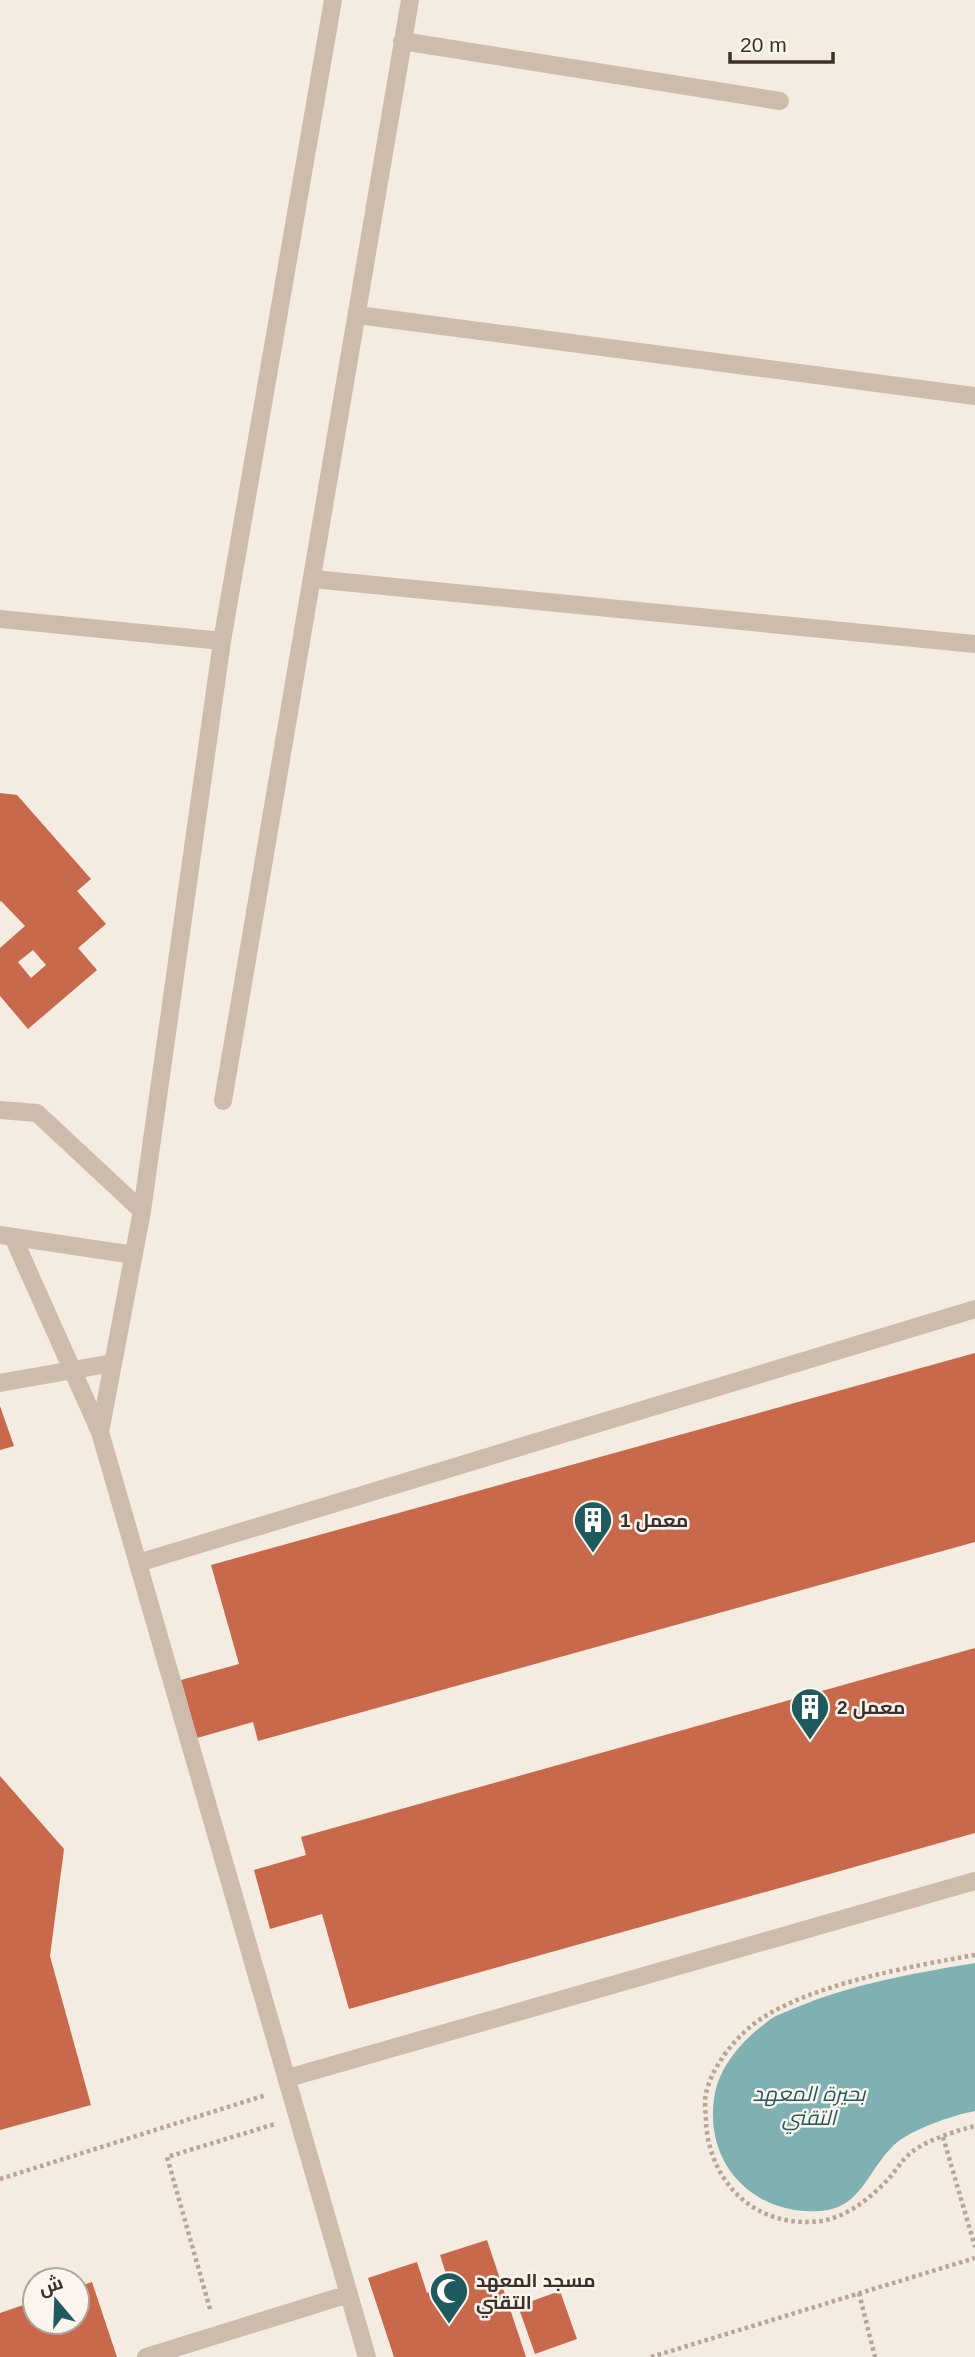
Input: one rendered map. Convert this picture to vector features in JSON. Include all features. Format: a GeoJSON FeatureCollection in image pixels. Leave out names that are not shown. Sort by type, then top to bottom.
{"type":"FeatureCollection","features":[{"type":"Feature","properties":{"kind":"street"},"geometry":{"type":"LineString","coordinates":[[100,1432],[142,1211],[222,641],[333,0]]}},
{"type":"Feature","properties":{"kind":"street"},"geometry":{"type":"LineString","coordinates":[[223,1101],[410,0]]}},
{"type":"Feature","properties":{"kind":"street"},"geometry":{"type":"LineString","coordinates":[[402,41],[780,101]]}},
{"type":"Feature","properties":{"kind":"street"},"geometry":{"type":"LineString","coordinates":[[358,315],[975,396]]}},
{"type":"Feature","properties":{"kind":"street"},"geometry":{"type":"LineString","coordinates":[[313,579],[975,644]]}},
{"type":"Feature","properties":{"kind":"street"},"geometry":{"type":"LineString","coordinates":[[0,620],[222,641]]}},
{"type":"Feature","properties":{"kind":"street"},"geometry":{"type":"LineString","coordinates":[[0,1110],[37,1114],[142,1211]]}},
{"type":"Feature","properties":{"kind":"street"},"geometry":{"type":"LineString","coordinates":[[7,1236],[134,1255]]}},
{"type":"Feature","properties":{"kind":"street"},"geometry":{"type":"LineString","coordinates":[[7,1236],[100,1432],[367,2357]]}},
{"type":"Feature","properties":{"kind":"street"},"geometry":{"type":"LineString","coordinates":[[138,1563],[975,1309]]}},
{"type":"Feature","properties":{"kind":"street"},"geometry":{"type":"LineString","coordinates":[[0,1383],[113,1363]]}},
{"type":"Feature","properties":{"kind":"street"},"geometry":{"type":"LineString","coordinates":[[289,2083],[975,1881]]}},
{"type":"Feature","properties":{"kind":"street"},"geometry":{"type":"LineString","coordinates":[[146,2357],[349,2294]]}},
{"type":"Feature","properties":{"kind":"path"},"geometry":{"type":"LineString","coordinates":[[975,1955],[914,1966],[843,1984],[776,2011],[752,2025],[736,2040],[724,2056],[706,2092],[707,2138],[722,2177],[743,2202],[761,2212],[806,2222],[824,2221],[844,2214],[860,2204],[915,2149],[975,2126]]}},
{"type":"Feature","properties":{"kind":"path"},"geometry":{"type":"LineString","coordinates":[[0,2179],[289,2083]]}},
{"type":"Feature","properties":{"kind":"path"},"geometry":{"type":"LineString","coordinates":[[218,2335],[167,2157],[299,2117]]}},
{"type":"Feature","properties":{"kind":"path"},"geometry":{"type":"LineString","coordinates":[[943,2137],[975,2247]]}},
{"type":"Feature","properties":{"kind":"path"},"geometry":{"type":"LineString","coordinates":[[652,2357],[975,2258]]}},
{"type":"Feature","properties":{"kind":"path"},"geometry":{"type":"LineString","coordinates":[[859,2293],[875,2357]]}},
{"type":"Feature","properties":{"kind":"water","name":"بحيرة المعهد التقني"},"geometry":{"type":"Polygon","coordinates":[[[975,1963],[975,2111],[932,2124],[900,2140],[884,2156],[855,2195],[835,2208],[821,2211],[796,2210],[773,2204],[754,2194],[737,2180],[716,2141],[713,2118],[715,2093],[728,2062],[750,2036],[777,2016],[839,1992],[907,1975],[975,1963]]]}},
{"type":"Feature","properties":{"kind":"building"},"geometry":{"type":"Polygon","coordinates":[[[0,793],[17,795],[91,879],[77,891],[106,924],[78,948],[97,970],[28,1029],[0,996],[0,948],[25,926],[0,902],[0,793]],[[33,950],[18,962],[31,978],[46,965],[33,950]]]}},
{"type":"Feature","properties":{"kind":"building","name":"معمل 1"},"geometry":{"type":"Polygon","coordinates":[[[975,1353],[975,1542],[258,1741],[253,1722],[197,1738],[181,1680],[239,1664],[211,1565],[975,1353]]]}},
{"type":"Feature","properties":{"kind":"building"},"geometry":{"type":"Polygon","coordinates":[[[0,1406],[14,1446],[0,1450],[0,1406]]]}},
{"type":"Feature","properties":{"kind":"building","name":"معمل 2"},"geometry":{"type":"Polygon","coordinates":[[[975,1648],[975,1833],[349,2009],[322,1914],[270,1929],[254,1870],[306,1855],[301,1837],[975,1648]]]}},
{"type":"Feature","properties":{"kind":"building"},"geometry":{"type":"Polygon","coordinates":[[[0,1776],[64,1849],[50,1956],[91,2105],[0,2130],[0,1776]]]}},
{"type":"Feature","properties":{"kind":"building","name":"مسجد المعهد التقني"},"geometry":{"type":"Polygon","coordinates":[[[487,2240],[526,2357],[394,2357],[368,2278],[417,2262],[427,2293],[450,2286],[440,2255],[487,2240]]]}},
{"type":"Feature","properties":{"kind":"building"},"geometry":{"type":"Polygon","coordinates":[[[91,2282],[117,2357],[0,2357],[0,2313],[21,2306],[21,2336],[91,2336],[91,2282]]]}},
{"type":"Feature","properties":{"kind":"building"},"geometry":{"type":"Polygon","coordinates":[[[560,2291],[577,2339],[535,2354],[518,2306],[560,2291]]]}},
{"type":"Feature","properties":{"kind":"place","name":"معمل 1"},"geometry":{"type":"Point","coordinates":[593,1554]}},
{"type":"Feature","properties":{"kind":"place","name":"معمل 2"},"geometry":{"type":"Point","coordinates":[810,1741]}},
{"type":"Feature","properties":{"kind":"place","name":"مسجد المعهد التقني"},"geometry":{"type":"Point","coordinates":[449,2325]}}]}
